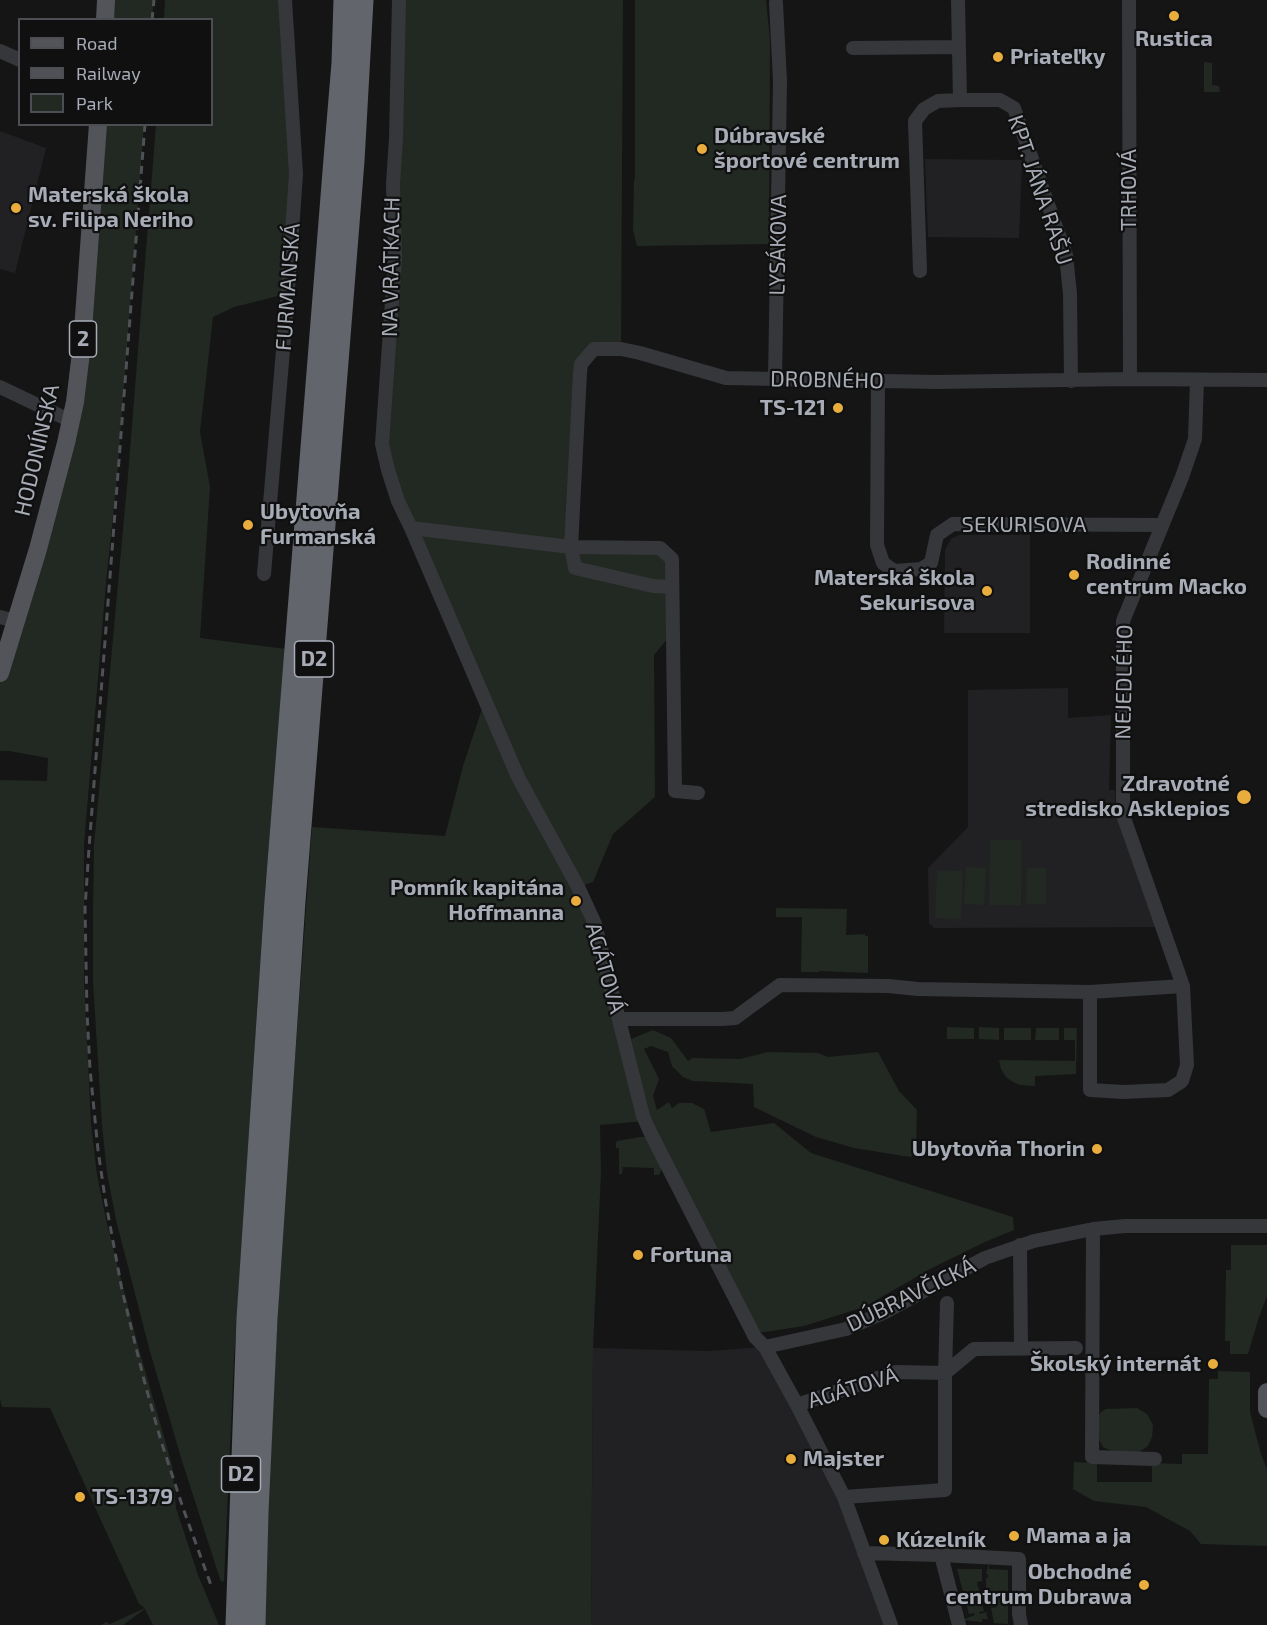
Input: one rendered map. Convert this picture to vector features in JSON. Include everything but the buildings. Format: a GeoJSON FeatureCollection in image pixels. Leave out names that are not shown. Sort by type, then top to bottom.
{"type":"FeatureCollection","features":[{"type":"Feature","properties":{"kind":"highway","name":"D2"},"geometry":{"type":"LineString","coordinates":[[236,1625],[255,1361],[274,900],[331,206],[342,63],[344,0]]}},
{"type":"Feature","properties":{"kind":"highway","name":"D2"},"geometry":{"type":"LineString","coordinates":[[257,1318],[295,901],[354,161],[363,0]]}},
{"type":"Feature","properties":{"kind":"highway","name":"D2"},"geometry":{"type":"LineString","coordinates":[[255,1361],[258,1513],[255,1625]]}},
{"type":"Feature","properties":{"kind":"main road"},"geometry":{"type":"LineString","coordinates":[[105,18],[106,0]]}},
{"type":"Feature","properties":{"kind":"main road","name":"HODONÍNSKA"},"geometry":{"type":"LineString","coordinates":[[0,673],[8,619],[38,549],[71,421],[82,344],[99,126]]}},
{"type":"Feature","properties":{"kind":"main road"},"geometry":{"type":"LineString","coordinates":[[1267,1392],[1267,1408]]}},
{"type":"Feature","properties":{"kind":"street","name":"FURMANSKÁ"},"geometry":{"type":"LineString","coordinates":[[264,574],[296,174],[285,0]]}},
{"type":"Feature","properties":{"kind":"street","name":"NA VRÁTKACH"},"geometry":{"type":"LineString","coordinates":[[399,0],[393,184],[395,259],[382,444],[398,501],[411,528]]}},
{"type":"Feature","properties":{"kind":"street"},"geometry":{"type":"LineString","coordinates":[[958,0],[960,100]]}},
{"type":"Feature","properties":{"kind":"street","name":"TRHOVÁ"},"geometry":{"type":"LineString","coordinates":[[1129,0],[1131,379]]}},
{"type":"Feature","properties":{"kind":"street","name":"LYSÁKOVA"},"geometry":{"type":"LineString","coordinates":[[775,378],[780,81],[776,3]]}},
{"type":"Feature","properties":{"kind":"street"},"geometry":{"type":"LineString","coordinates":[[853,48],[958,47]]}},
{"type":"Feature","properties":{"kind":"street"},"geometry":{"type":"LineString","coordinates":[[0,51],[18,59]]}},
{"type":"Feature","properties":{"kind":"street","name":"KPT. JÁNA RAŠU"},"geometry":{"type":"LineString","coordinates":[[920,271],[915,121],[924,109],[938,101],[1000,100],[1014,108],[1066,255],[1070,294],[1071,381]]}},
{"type":"Feature","properties":{"kind":"street","name":"DROBNÉHO"},"geometry":{"type":"LineString","coordinates":[[571,547],[581,364],[594,349],[621,349],[726,378],[937,382],[1131,379],[1267,380]]}},
{"type":"Feature","properties":{"kind":"street","name":"NEJEDLÉHO"},"geometry":{"type":"LineString","coordinates":[[1090,992],[1090,1090],[1123,1092],[1168,1090],[1182,1081],[1187,1065],[1183,986],[1123,815],[1122,621],[1182,477],[1195,439],[1197,380]]}},
{"type":"Feature","properties":{"kind":"street","name":"SEKURISOVA"},"geometry":{"type":"LineString","coordinates":[[878,381],[877,544],[883,563],[894,571],[921,569],[931,563],[938,535],[953,524],[1161,525]]}},
{"type":"Feature","properties":{"kind":"street"},"geometry":{"type":"LineString","coordinates":[[0,387],[71,421]]}},
{"type":"Feature","properties":{"kind":"street"},"geometry":{"type":"LineString","coordinates":[[411,528],[571,547],[660,548],[672,559],[675,790],[698,793]]}},
{"type":"Feature","properties":{"kind":"street","name":"AGÁTOVÁ"},"geometry":{"type":"LineString","coordinates":[[411,528],[518,777],[578,887],[595,924],[643,1116],[755,1336],[765,1347],[844,1497],[891,1625]]}},
{"type":"Feature","properties":{"kind":"street"},"geometry":{"type":"LineString","coordinates":[[571,547],[575,567],[653,586],[672,587]]}},
{"type":"Feature","properties":{"kind":"street"},"geometry":{"type":"LineString","coordinates":[[620,1019],[735,1018],[780,986],[888,986],[927,990],[1090,992],[1183,986]]}},
{"type":"Feature","properties":{"kind":"street","name":"DÚBRAVČICKÁ"},"geometry":{"type":"LineString","coordinates":[[765,1347],[846,1329],[885,1312],[985,1258],[1034,1241],[1093,1229],[1125,1226],[1267,1226]]}},
{"type":"Feature","properties":{"kind":"street"},"geometry":{"type":"LineString","coordinates":[[1093,1229],[1092,1457],[1155,1459]]}},
{"type":"Feature","properties":{"kind":"street"},"geometry":{"type":"LineString","coordinates":[[1020,1245],[1021,1348]]}},
{"type":"Feature","properties":{"kind":"street"},"geometry":{"type":"LineString","coordinates":[[844,1497],[945,1490],[947,1303]]}},
{"type":"Feature","properties":{"kind":"street"},"geometry":{"type":"LineString","coordinates":[[945,1373],[974,1349],[1076,1348]]}},
{"type":"Feature","properties":{"kind":"street","name":"AGÁTOVÁ"},"geometry":{"type":"LineString","coordinates":[[797,1405],[896,1372],[945,1373]]}},
{"type":"Feature","properties":{"kind":"street"},"geometry":{"type":"LineString","coordinates":[[864,1553],[1019,1559],[1021,1625]]}},
{"type":"Feature","properties":{"kind":"street"},"geometry":{"type":"LineString","coordinates":[[941,1555],[959,1625]]}},
{"type":"Feature","properties":{"kind":"shaded area","name":"Materská škola sv. Filipa Neriho"},"geometry":{"type":"Polygon","coordinates":[[[0,131],[46,148],[15,273],[0,269],[0,131]]]}},
{"type":"Feature","properties":{"kind":"shaded area"},"geometry":{"type":"Polygon","coordinates":[[[925,159],[1022,160],[1019,238],[928,237],[925,159]]]}},
{"type":"Feature","properties":{"kind":"shaded area","name":"Materská škola Sekurisova"},"geometry":{"type":"Polygon","coordinates":[[[959,535],[1030,535],[1030,633],[944,633],[945,550],[951,539],[959,535]]]}},
{"type":"Feature","properties":{"kind":"shaded area"},"geometry":{"type":"Polygon","coordinates":[[[1068,688],[1068,718],[1111,715],[1109,790],[1115,790],[1116,814],[1155,927],[934,928],[929,923],[928,868],[968,827],[968,690],[1068,688]]]}},
{"type":"Feature","properties":{"kind":"shaded area"},"geometry":{"type":"Polygon","coordinates":[[[764,1347],[843,1497],[890,1625],[591,1625],[593,1348],[708,1351],[764,1347]]]}},
{"type":"Feature","properties":{"kind":"green space"},"geometry":{"type":"Polygon","coordinates":[[[106,0],[154,0],[152,18],[105,18],[106,0]]]}},
{"type":"Feature","properties":{"kind":"green space"},"geometry":{"type":"Polygon","coordinates":[[[165,0],[280,0],[291,174],[282,295],[234,307],[213,317],[200,432],[210,487],[200,638],[286,649],[265,890],[234,1359],[224,1581],[221,1582],[149,1348],[116,1220],[107,1173],[102,1125],[93,982],[94,845],[128,475],[156,126],[213,126],[213,18],[164,18],[165,0]]]}},
{"type":"Feature","properties":{"kind":"green space"},"geometry":{"type":"Polygon","coordinates":[[[399,0],[623,0],[621,349],[594,349],[581,365],[571,547],[660,548],[672,559],[673,632],[654,655],[655,797],[613,834],[593,882],[578,887],[645,1121],[600,1125],[601,1172],[593,1348],[591,1625],[265,1625],[275,1362],[284,1207],[312,827],[445,836],[463,766],[485,700],[388,470],[399,0]]]}},
{"type":"Feature","properties":{"kind":"green space","name":"Dúbravské športové centrum"},"geometry":{"type":"Polygon","coordinates":[[[635,0],[766,0],[770,40],[769,244],[637,246],[633,230],[635,0]]]}},
{"type":"Feature","properties":{"kind":"green space"},"geometry":{"type":"Polygon","coordinates":[[[1204,62],[1212,63],[1212,85],[1219,86],[1220,92],[1204,92],[1204,62]]]}},
{"type":"Feature","properties":{"kind":"green space"},"geometry":{"type":"Polygon","coordinates":[[[98,126],[144,126],[117,477],[84,845],[84,981],[91,1124],[97,1175],[107,1224],[138,1346],[172,1465],[176,1508],[198,1575],[219,1625],[153,1625],[145,1609],[123,1625],[101,1625],[106,1622],[110,1624],[145,1608],[139,1604],[50,1408],[2,1407],[0,1399],[0,780],[47,781],[48,758],[0,751],[0,673],[61,464],[98,126]]]}},
{"type":"Feature","properties":{"kind":"green space"},"geometry":{"type":"Polygon","coordinates":[[[990,840],[1022,840],[1021,905],[989,905],[990,840]]]}},
{"type":"Feature","properties":{"kind":"green space"},"geometry":{"type":"Polygon","coordinates":[[[966,867],[986,868],[984,905],[964,904],[966,867]]]}},
{"type":"Feature","properties":{"kind":"green space"},"geometry":{"type":"Polygon","coordinates":[[[1027,868],[1046,868],[1046,904],[1026,904],[1027,868]]]}},
{"type":"Feature","properties":{"kind":"green space"},"geometry":{"type":"Polygon","coordinates":[[[937,870],[963,871],[961,919],[935,918],[937,870]]]}},
{"type":"Feature","properties":{"kind":"green space"},"geometry":{"type":"Polygon","coordinates":[[[776,908],[847,909],[846,935],[865,934],[868,936],[868,973],[801,972],[802,917],[776,917],[776,908]]]}},
{"type":"Feature","properties":{"kind":"green space"},"geometry":{"type":"Polygon","coordinates":[[[947,1027],[974,1028],[974,1039],[947,1039],[947,1027]]]}},
{"type":"Feature","properties":{"kind":"green space"},"geometry":{"type":"Polygon","coordinates":[[[979,1027],[999,1028],[999,1040],[979,1039],[979,1027]]]}},
{"type":"Feature","properties":{"kind":"green space"},"geometry":{"type":"Polygon","coordinates":[[[1004,1028],[1031,1028],[1031,1040],[1004,1040],[1004,1028]]]}},
{"type":"Feature","properties":{"kind":"green space"},"geometry":{"type":"Polygon","coordinates":[[[1036,1028],[1059,1028],[1059,1040],[1035,1040],[1036,1028]]]}},
{"type":"Feature","properties":{"kind":"green space"},"geometry":{"type":"Polygon","coordinates":[[[1064,1028],[1077,1028],[1076,1074],[1035,1076],[1035,1086],[1020,1085],[1006,1077],[999,1060],[1075,1061],[1075,1040],[1064,1040],[1064,1028]]]}},
{"type":"Feature","properties":{"kind":"green space"},"geometry":{"type":"Polygon","coordinates":[[[653,1030],[671,1038],[688,1061],[692,1058],[740,1059],[768,1052],[818,1053],[828,1057],[878,1052],[899,1091],[917,1110],[916,1154],[910,1157],[854,1148],[816,1137],[754,1107],[753,1084],[693,1081],[683,1077],[672,1066],[668,1052],[651,1046],[644,1049],[659,1079],[653,1096],[657,1110],[669,1102],[672,1108],[679,1103],[692,1103],[704,1109],[711,1132],[774,1123],[811,1153],[1013,1217],[1014,1230],[932,1268],[864,1307],[804,1326],[759,1333],[658,1136],[647,1107],[631,1039],[653,1030]]]}},
{"type":"Feature","properties":{"kind":"green space"},"geometry":{"type":"Polygon","coordinates":[[[645,1137],[662,1166],[659,1175],[654,1175],[654,1168],[623,1167],[622,1174],[619,1174],[617,1141],[645,1137]]]}},
{"type":"Feature","properties":{"kind":"green space"},"geometry":{"type":"Polygon","coordinates":[[[1231,1245],[1267,1245],[1267,1296],[1248,1354],[1230,1354],[1230,1341],[1225,1341],[1226,1270],[1231,1270],[1231,1245]]]}},
{"type":"Feature","properties":{"kind":"green space"},"geometry":{"type":"Polygon","coordinates":[[[1218,1371],[1250,1372],[1250,1412],[1267,1469],[1267,1546],[1201,1544],[1190,1531],[1146,1507],[1094,1501],[1073,1489],[1074,1462],[1097,1463],[1097,1482],[1152,1482],[1152,1463],[1182,1464],[1182,1454],[1208,1454],[1209,1379],[1218,1379],[1218,1371]]]}},
{"type":"Feature","properties":{"kind":"green space"},"geometry":{"type":"Polygon","coordinates":[[[1137,1408],[1147,1414],[1153,1425],[1152,1437],[1148,1446],[1139,1452],[1114,1452],[1103,1447],[1097,1436],[1101,1412],[1106,1409],[1137,1408]]]}},
{"type":"Feature","properties":{"kind":"green space"},"geometry":{"type":"Polygon","coordinates":[[[989,1563],[989,1569],[1008,1570],[1008,1624],[994,1623],[991,1608],[997,1606],[990,1607],[987,1593],[989,1593],[986,1589],[989,1563]]]}},
{"type":"Feature","properties":{"kind":"green space"},"geometry":{"type":"Polygon","coordinates":[[[957,1569],[982,1569],[982,1581],[977,1582],[984,1611],[979,1612],[980,1614],[986,1612],[988,1619],[982,1619],[982,1622],[962,1620],[975,1615],[974,1613],[969,1614],[957,1569]]]}},
{"type":"Feature","properties":{"kind":"railway"},"geometry":{"type":"LineString","coordinates":[[152,18],[154,0]]}},
{"type":"Feature","properties":{"kind":"railway"},"geometry":{"type":"LineString","coordinates":[[145,126],[85,908],[87,1013],[98,1150],[122,1290],[161,1441],[212,1588]]}},
{"type":"Feature","properties":{"kind":"place","name":"Rustica"},"geometry":{"type":"Point","coordinates":[1174,16]}},
{"type":"Feature","properties":{"kind":"place","name":"Priateľky"},"geometry":{"type":"Point","coordinates":[998,57]}},
{"type":"Feature","properties":{"kind":"place","name":"Dúbravské športové centrum"},"geometry":{"type":"Point","coordinates":[702,149]}},
{"type":"Feature","properties":{"kind":"place","name":"Materská škola sv. Filipa Neriho"},"geometry":{"type":"Point","coordinates":[16,208]}},
{"type":"Feature","properties":{"kind":"place","name":"TS-121"},"geometry":{"type":"Point","coordinates":[838,408]}},
{"type":"Feature","properties":{"kind":"place","name":"Ubytovňa Furmanská"},"geometry":{"type":"Point","coordinates":[248,525]}},
{"type":"Feature","properties":{"kind":"place","name":"Rodinné centrum Macko"},"geometry":{"type":"Point","coordinates":[1074,575]}},
{"type":"Feature","properties":{"kind":"place","name":"Materská škola Sekurisova"},"geometry":{"type":"Point","coordinates":[987,591]}},
{"type":"Feature","properties":{"kind":"place","name":"Zdravotné stredisko Asklepios"},"geometry":{"type":"Point","coordinates":[1244,797]}},
{"type":"Feature","properties":{"kind":"place","name":"Pomník kapitána Hoffmanna"},"geometry":{"type":"Point","coordinates":[576,901]}},
{"type":"Feature","properties":{"kind":"place","name":"Ubytovňa Thorin"},"geometry":{"type":"Point","coordinates":[1097,1149]}},
{"type":"Feature","properties":{"kind":"place","name":"Fortuna"},"geometry":{"type":"Point","coordinates":[638,1255]}},
{"type":"Feature","properties":{"kind":"place","name":"Školský internát"},"geometry":{"type":"Point","coordinates":[1213,1364]}},
{"type":"Feature","properties":{"kind":"place","name":"Majster"},"geometry":{"type":"Point","coordinates":[791,1459]}},
{"type":"Feature","properties":{"kind":"place","name":"TS-1379"},"geometry":{"type":"Point","coordinates":[80,1497]}},
{"type":"Feature","properties":{"kind":"place","name":"Mama a ja"},"geometry":{"type":"Point","coordinates":[1014,1536]}},
{"type":"Feature","properties":{"kind":"place","name":"Kúzelník"},"geometry":{"type":"Point","coordinates":[884,1540]}},
{"type":"Feature","properties":{"kind":"place","name":"Obchodné centrum Dubrawa"},"geometry":{"type":"Point","coordinates":[1144,1585]}}]}
